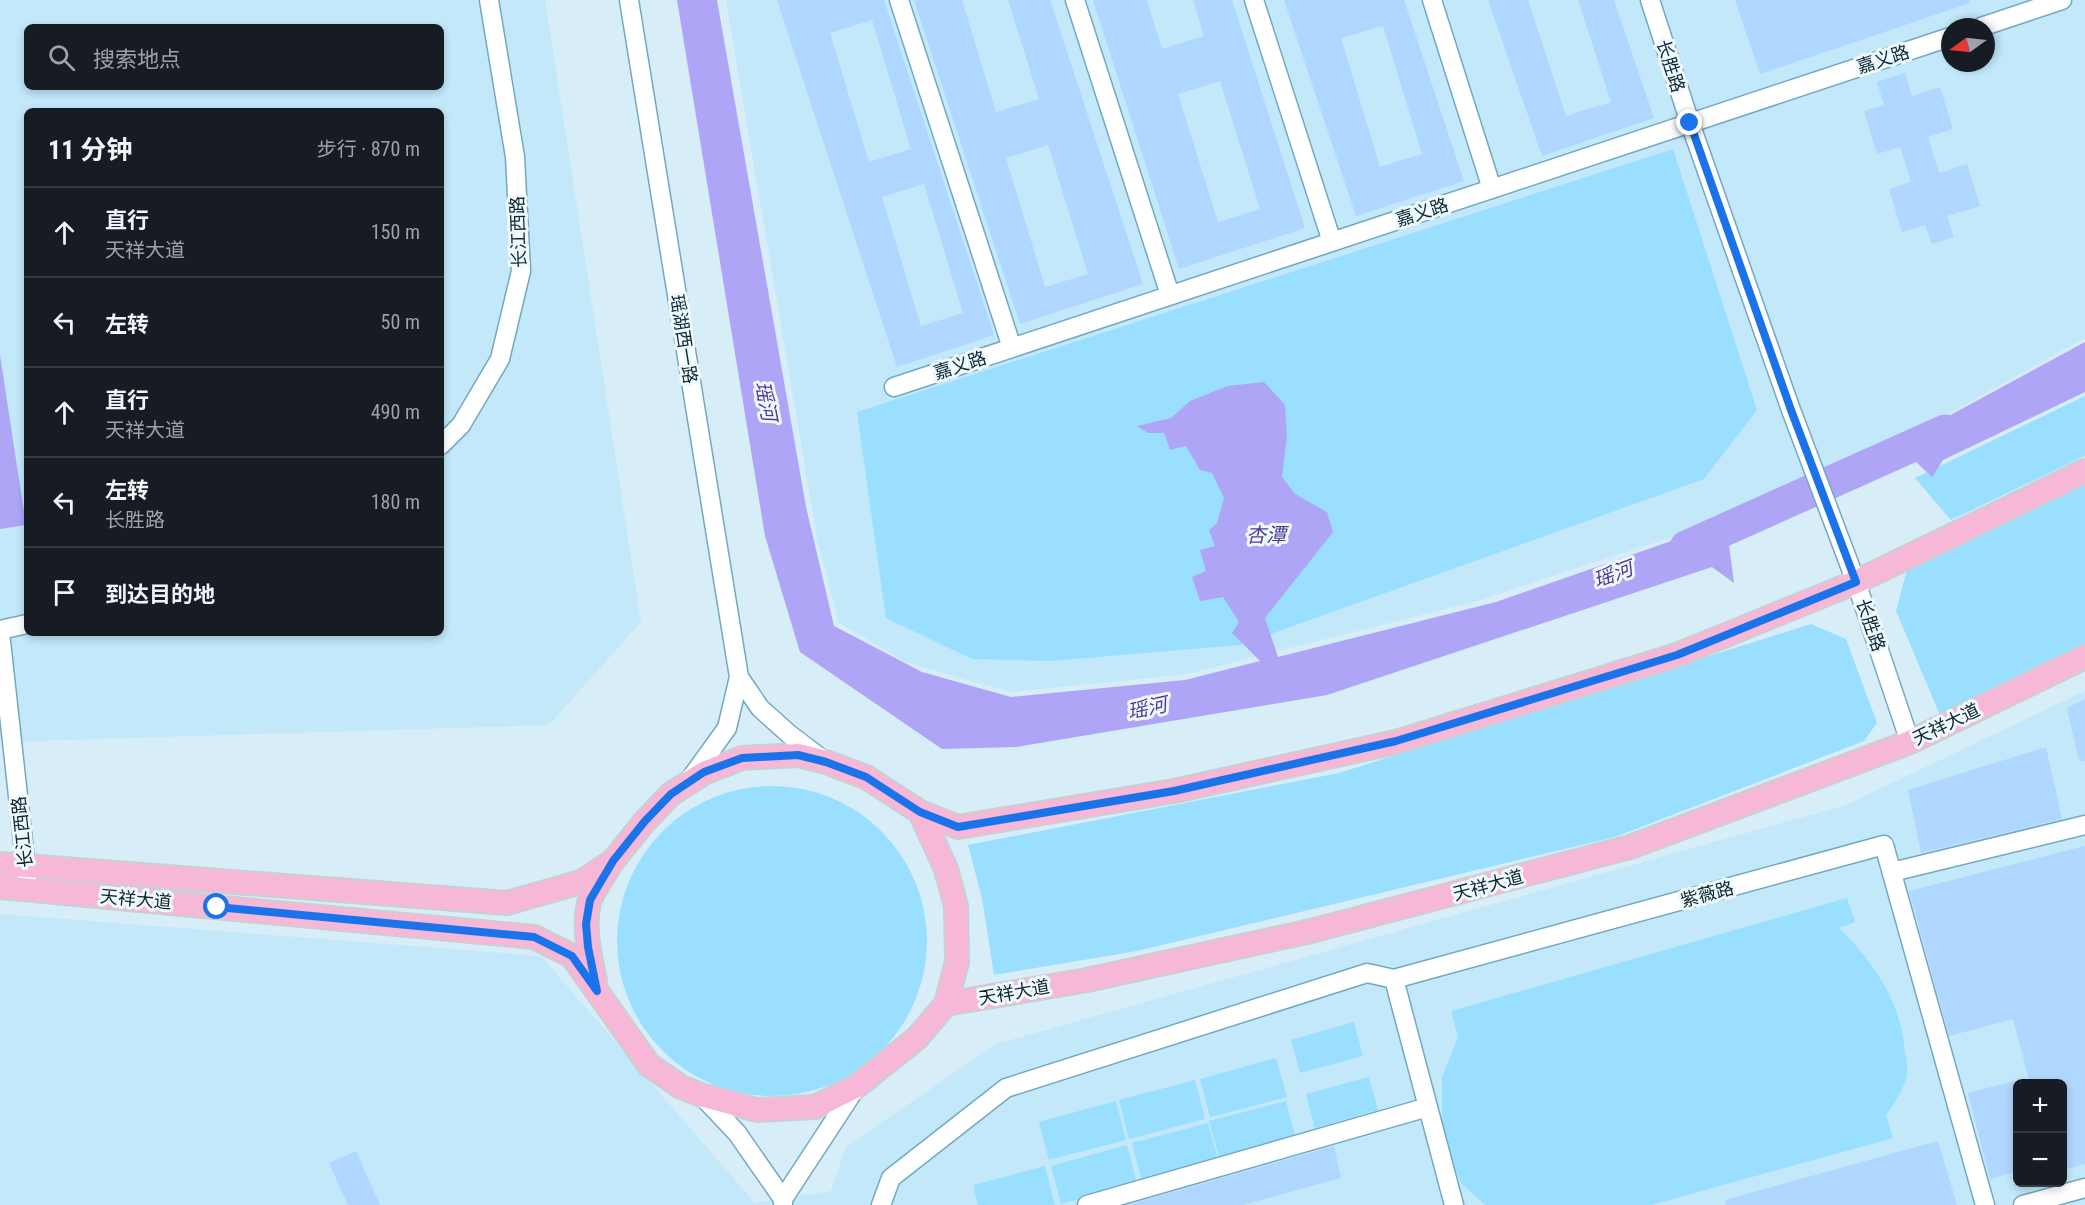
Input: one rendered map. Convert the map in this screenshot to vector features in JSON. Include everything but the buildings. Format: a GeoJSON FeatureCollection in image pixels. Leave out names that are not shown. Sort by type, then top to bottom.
{"type":"FeatureCollection","features":[{"type":"Feature","properties":{"kind":"main road","name":"天祥大道"},"geometry":{"type":"LineString","coordinates":[[0,864],[507,903],[581,882],[613,861],[665,801],[686,784],[704,772],[742,758],[798,755],[826,762],[866,777],[920,812],[958,827],[1174,791],[1396,741],[1677,655],[1856,582],[2085,471]]}},
{"type":"Feature","properties":{"kind":"main road","name":"天祥大道"},"geometry":{"type":"LineString","coordinates":[[0,887],[534,937],[572,956],[649,1065],[681,1087],[701,1095],[757,1110],[816,1107],[857,1086],[917,1038],[946,1004],[1087,980],[1311,931],[1629,847],[1910,741],[2085,657]]}},
{"type":"Feature","properties":{"kind":"main road"},"geometry":{"type":"LineString","coordinates":[[920,812],[946,869],[956,906],[957,962],[946,1004]]}},
{"type":"Feature","properties":{"kind":"main road"},"geometry":{"type":"LineString","coordinates":[[597,991],[586,924],[590,900],[613,861]]}},
{"type":"Feature","properties":{"kind":"street","name":"长江西路"},"geometry":{"type":"LineString","coordinates":[[444,442],[461,425],[500,359],[521,271],[515,157],[489,0]]}},
{"type":"Feature","properties":{"kind":"street","name":"瑶湖西一路"},"geometry":{"type":"LineString","coordinates":[[629,0],[739,677]]}},
{"type":"Feature","properties":{"kind":"street"},"geometry":{"type":"LineString","coordinates":[[899,0],[1012,348]]}},
{"type":"Feature","properties":{"kind":"street"},"geometry":{"type":"LineString","coordinates":[[1075,0],[1170,295]]}},
{"type":"Feature","properties":{"kind":"street"},"geometry":{"type":"LineString","coordinates":[[1254,0],[1332,242]]}},
{"type":"Feature","properties":{"kind":"street"},"geometry":{"type":"LineString","coordinates":[[1432,0],[1492,189]]}},
{"type":"Feature","properties":{"kind":"street","name":"长胜路"},"geometry":{"type":"LineString","coordinates":[[1650,0],[1690,123],[1791,410],[1842,542],[1910,741]]}},
{"type":"Feature","properties":{"kind":"street"},"geometry":{"type":"LineString","coordinates":[[1995,22],[2062,0]]}},
{"type":"Feature","properties":{"kind":"street","name":"嘉义路"},"geometry":{"type":"LineString","coordinates":[[894,387],[1941,40]]}},
{"type":"Feature","properties":{"kind":"street","name":"长江西路"},"geometry":{"type":"LineString","coordinates":[[24,625],[0,631],[28,889]]}},
{"type":"Feature","properties":{"kind":"street"},"geometry":{"type":"LineString","coordinates":[[739,677],[760,708],[826,762]]}},
{"type":"Feature","properties":{"kind":"street"},"geometry":{"type":"LineString","coordinates":[[686,784],[727,728],[739,677]]}},
{"type":"Feature","properties":{"kind":"street"},"geometry":{"type":"LineString","coordinates":[[1892,872],[2085,825]]}},
{"type":"Feature","properties":{"kind":"street","name":"紫薇路"},"geometry":{"type":"LineString","coordinates":[[1394,979],[1884,845],[1985,1205]]}},
{"type":"Feature","properties":{"kind":"street"},"geometry":{"type":"LineString","coordinates":[[881,1205],[891,1178],[1006,1088],[1367,973],[1394,979],[1454,1205]]}},
{"type":"Feature","properties":{"kind":"street"},"geometry":{"type":"LineString","coordinates":[[701,1095],[737,1133],[783,1202],[857,1086]]}},
{"type":"Feature","properties":{"kind":"street"},"geometry":{"type":"LineString","coordinates":[[1087,1205],[1428,1107]]}},
{"type":"Feature","properties":{"kind":"street"},"geometry":{"type":"LineString","coordinates":[[2023,1205],[2085,1188]]}},
{"type":"Feature","properties":{"kind":"shaded area"},"geometry":{"type":"Polygon","coordinates":[[[0,0],[545,0],[641,622],[549,725],[0,742],[0,0]]]}},
{"type":"Feature","properties":{"kind":"shaded area"},"geometry":{"type":"Polygon","coordinates":[[[726,0],[2085,0],[2085,338],[1946,415],[1693,530],[1477,601],[1187,674],[1010,692],[908,663],[839,623],[817,538],[726,0]]]}},
{"type":"Feature","properties":{"kind":"shaded area"},"geometry":{"type":"Polygon","coordinates":[[[1673,149],[1757,410],[1704,479],[1240,645],[1051,661],[972,659],[886,618],[857,412],[1673,149]]]}},
{"type":"Feature","properties":{"kind":"shaded area"},"geometry":{"type":"Polygon","coordinates":[[[2085,396],[2085,456],[1951,520],[1915,478],[2085,396]]]}},
{"type":"Feature","properties":{"kind":"shaded area"},"geometry":{"type":"Polygon","coordinates":[[[2085,484],[2085,644],[1940,715],[1896,611],[1907,570],[2085,484]]]}},
{"type":"Feature","properties":{"kind":"shaded area"},"geometry":{"type":"Polygon","coordinates":[[[1811,624],[1846,639],[1877,723],[1864,741],[1615,837],[1137,951],[994,975],[982,898],[968,845],[1339,773],[1811,624]]]}},
{"type":"Feature","properties":{"kind":"shaded area"},"geometry":{"type":"Polygon","coordinates":[[[2085,691],[2085,1205],[0,1205],[0,914],[541,956],[755,1203],[831,1191],[846,1147],[996,1044],[1846,805],[2085,691]]]}},
{"type":"Feature","properties":{"kind":"shaded area"},"geometry":{"type":"Polygon","coordinates":[[[772,786],[817,792],[845,804],[882,831],[909,868],[921,896],[927,941],[921,986],[909,1014],[882,1051],[845,1078],[817,1090],[772,1096],[727,1090],[699,1078],[662,1051],[635,1014],[623,986],[617,941],[623,896],[635,868],[662,831],[699,804],[727,792],[772,786]]]}},
{"type":"Feature","properties":{"kind":"shaded area"},"geometry":{"type":"Polygon","coordinates":[[[1847,898],[1855,922],[1839,928],[1852,941],[1883,983],[1898,1015],[1902,1032],[1907,1074],[1902,1090],[1886,1115],[1893,1138],[1651,1205],[1485,1205],[1461,1183],[1442,1137],[1442,1077],[1458,1037],[1451,1011],[1847,898]]]}},
{"type":"Feature","properties":{"kind":"shaded area"},"geometry":{"type":"Polygon","coordinates":[[[1354,1022],[1363,1056],[1300,1073],[1291,1040],[1354,1022]]]}},
{"type":"Feature","properties":{"kind":"shaded area"},"geometry":{"type":"Polygon","coordinates":[[[1276,1058],[1287,1097],[1210,1117],[1200,1079],[1276,1058]]]}},
{"type":"Feature","properties":{"kind":"shaded area"},"geometry":{"type":"Polygon","coordinates":[[[1369,1077],[1378,1110],[1315,1128],[1306,1094],[1369,1077]]]}},
{"type":"Feature","properties":{"kind":"shaded area"},"geometry":{"type":"Polygon","coordinates":[[[1195,1080],[1205,1119],[1129,1139],[1119,1100],[1195,1080]]]}},
{"type":"Feature","properties":{"kind":"shaded area"},"geometry":{"type":"Polygon","coordinates":[[[1116,1101],[1126,1140],[1049,1160],[1039,1122],[1116,1101]]]}},
{"type":"Feature","properties":{"kind":"shaded area"},"geometry":{"type":"Polygon","coordinates":[[[1286,1101],[1296,1140],[1220,1160],[1209,1121],[1286,1101]]]}},
{"type":"Feature","properties":{"kind":"shaded area"},"geometry":{"type":"Polygon","coordinates":[[[1208,1123],[1219,1162],[1142,1182],[1132,1143],[1208,1123]]]}},
{"type":"Feature","properties":{"kind":"shaded area"},"geometry":{"type":"Polygon","coordinates":[[[1127,1145],[1137,1184],[1061,1204],[1051,1166],[1127,1145]]]}},
{"type":"Feature","properties":{"kind":"shaded area"},"geometry":{"type":"Polygon","coordinates":[[[1045,1166],[1055,1205],[978,1205],[973,1185],[1045,1166]]]}},
{"type":"Feature","properties":{"kind":"water","name":"杏潭"},"geometry":{"type":"Polygon","coordinates":[[[677,0],[717,0],[806,507],[834,626],[922,672],[1011,697],[1185,680],[1260,661],[1232,633],[1239,622],[1223,597],[1200,601],[1192,577],[1206,571],[1200,550],[1215,546],[1209,530],[1217,523],[1224,498],[1212,473],[1200,470],[1186,446],[1170,450],[1164,433],[1148,433],[1137,426],[1171,418],[1190,401],[1228,386],[1264,382],[1285,405],[1287,436],[1282,477],[1295,494],[1327,512],[1333,532],[1265,618],[1278,657],[1496,602],[1726,522],[1734,583],[1712,567],[1327,695],[1016,747],[942,749],[800,652],[765,536],[677,0]]]}},
{"type":"Feature","properties":{"kind":"water"},"geometry":{"type":"Polygon","coordinates":[[[2085,342],[2085,392],[1943,460],[1932,477],[1897,444],[2085,342]]]}},
{"type":"Feature","properties":{"kind":"water"},"geometry":{"type":"Polygon","coordinates":[[[0,355],[24,512],[24,525],[0,529],[0,355]]]}},
{"type":"Feature","properties":{"kind":"waterway","name":"瑶河"},"geometry":{"type":"LineString","coordinates":[[1686,547],[1945,431]]}},
{"type":"Feature","properties":{"kind":"route"},"geometry":{"type":"LineString","coordinates":[[217,907],[534,937],[572,956],[597,991],[586,924],[590,900],[613,861],[645,821],[671,794],[704,772],[742,758],[798,755],[826,762],[866,777],[920,812],[958,827],[1174,791],[1396,741],[1677,655],[1856,582],[1791,410],[1690,123]]}}]}
